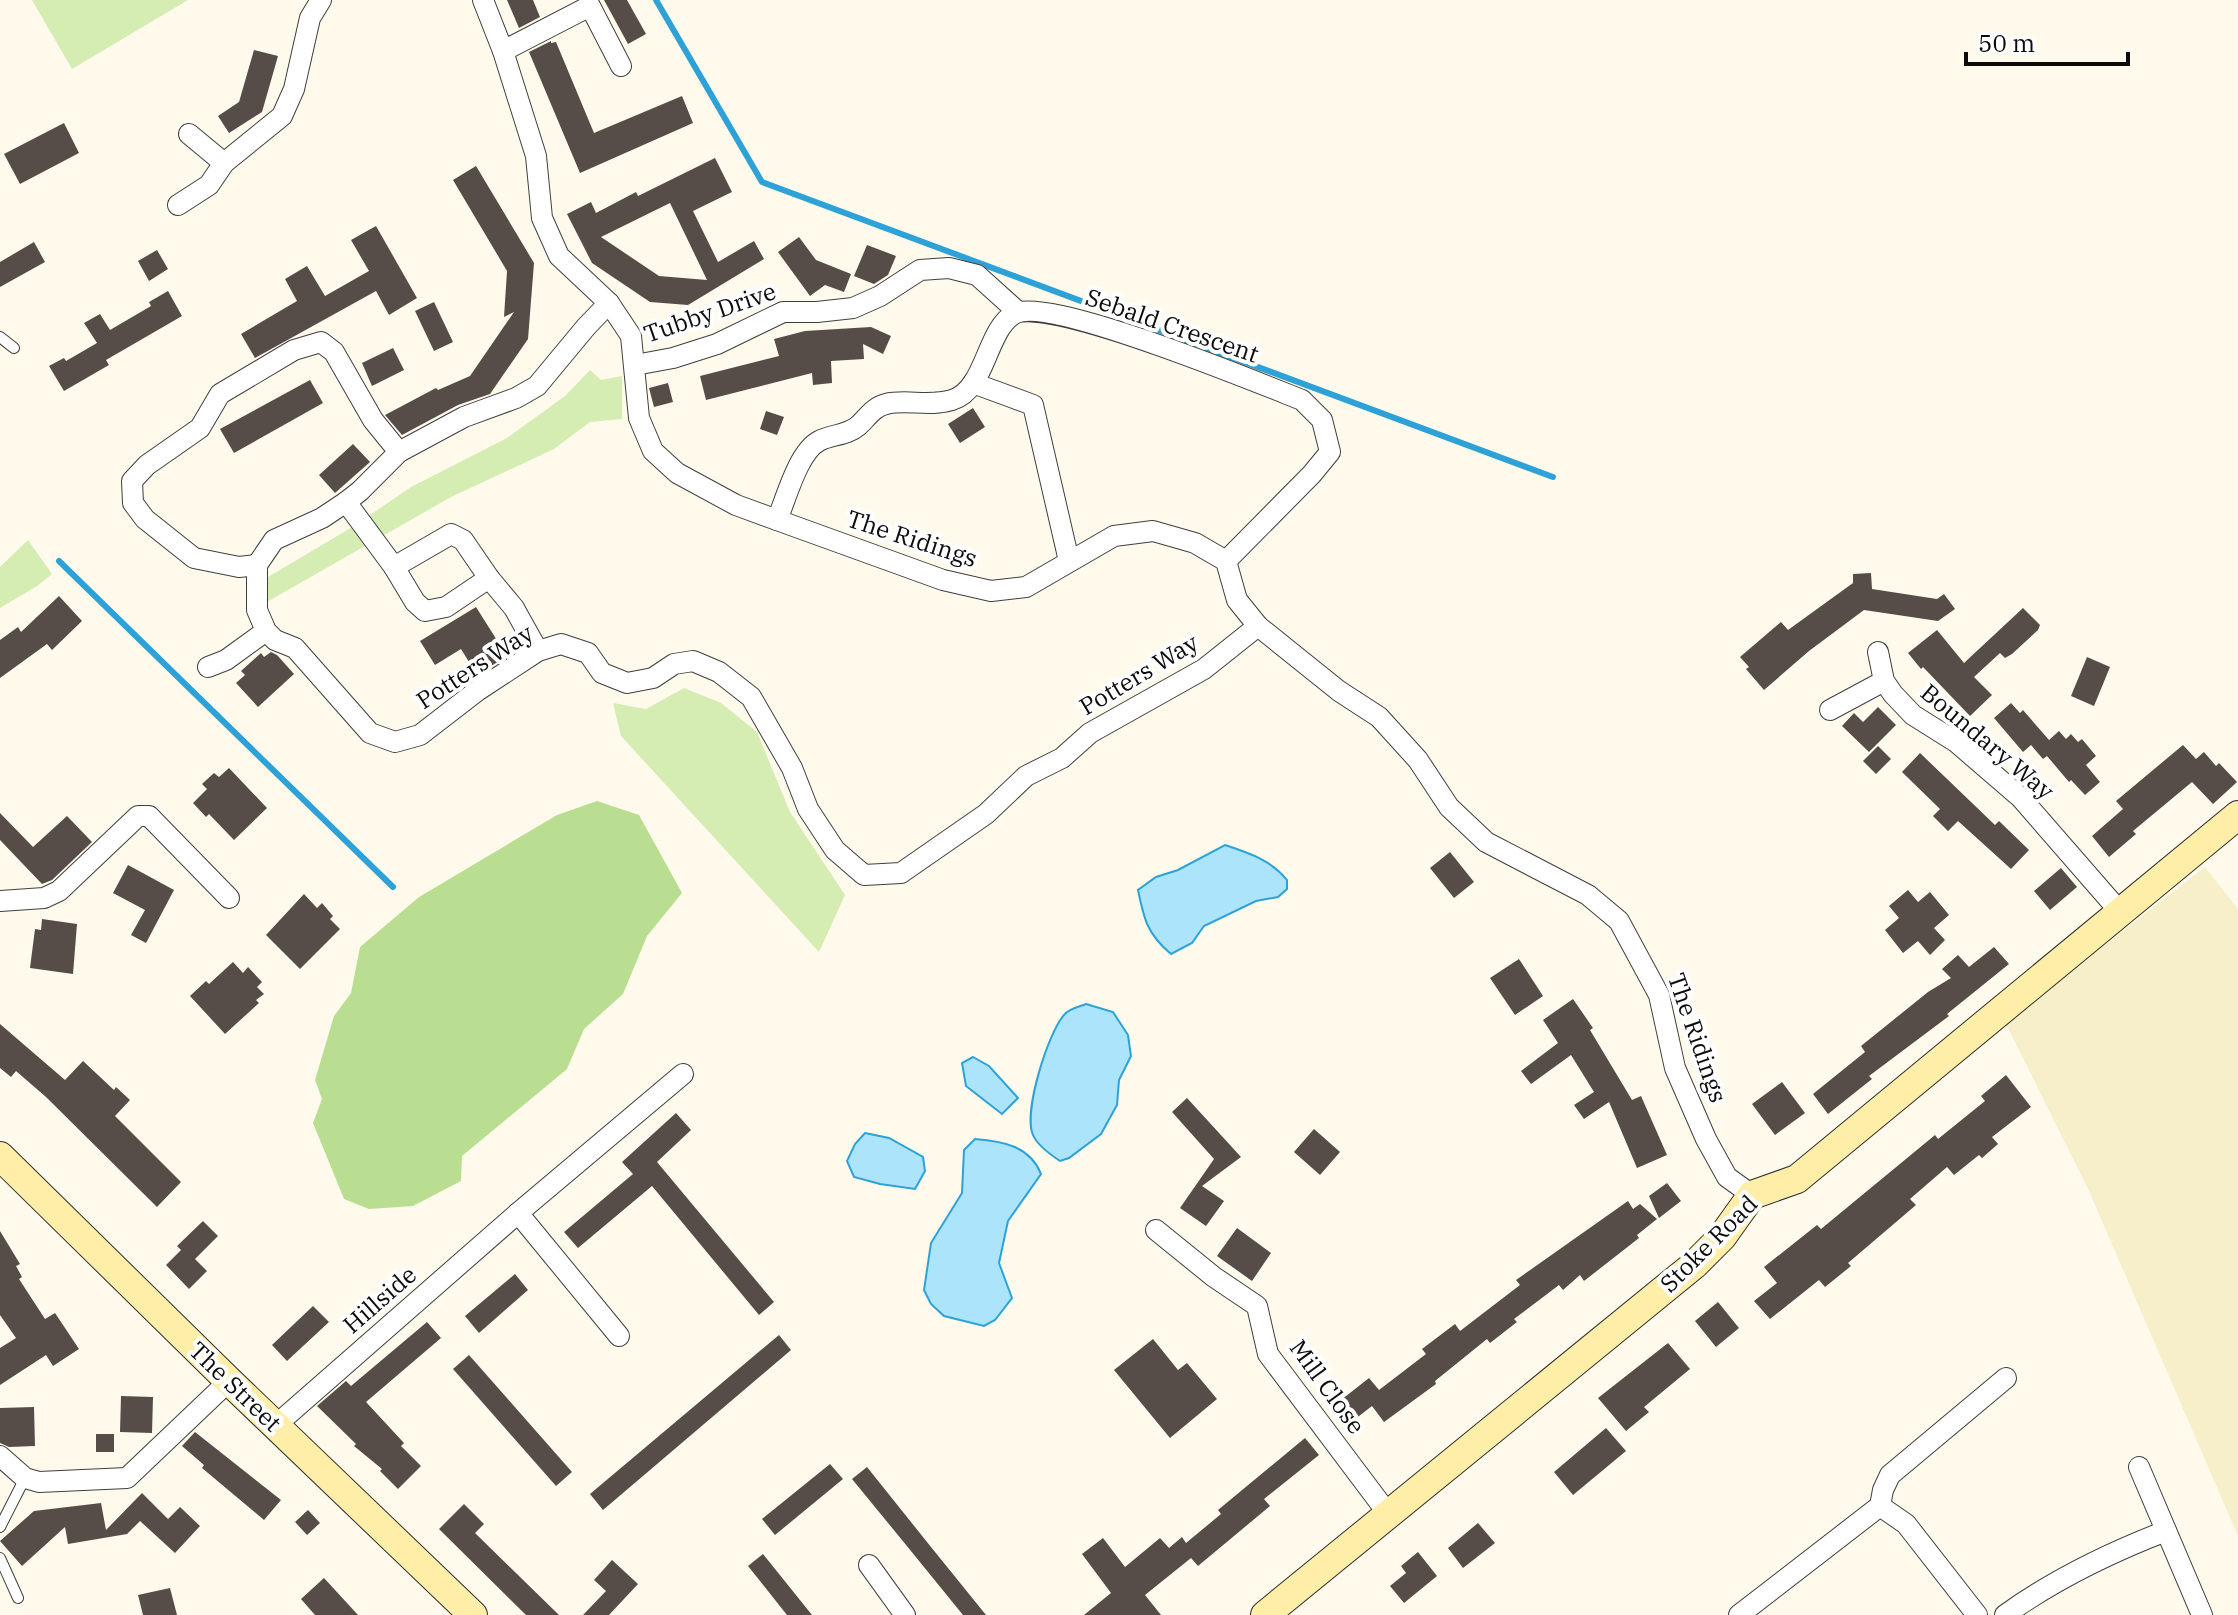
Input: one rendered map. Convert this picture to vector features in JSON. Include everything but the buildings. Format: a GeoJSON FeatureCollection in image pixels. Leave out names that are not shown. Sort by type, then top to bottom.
{"type":"FeatureCollection","features":[{"type":"Feature","properties":{"kind":"street"},"geometry":{"type":"LineString","coordinates":[[178,205],[209,185],[224,163],[282,116],[294,89],[310,18],[321,0]]}},
{"type":"Feature","properties":{"kind":"street","name":"The Ridings"},"geometry":{"type":"LineString","coordinates":[[483,0],[503,51],[536,156],[542,218],[559,256],[609,303],[631,336],[639,418],[653,451],[677,473],[736,505],[943,580],[991,591],[1026,587],[1114,536],[1153,531],[1195,543],[1226,561],[1237,600],[1258,626],[1339,691],[1379,717],[1418,760],[1449,807],[1486,842],[1588,895],[1619,921],[1659,995],[1675,1068],[1706,1139],[1727,1177],[1752,1195]]}},
{"type":"Feature","properties":{"kind":"street"},"geometry":{"type":"LineString","coordinates":[[503,51],[588,3],[621,66]]}},
{"type":"Feature","properties":{"kind":"street"},"geometry":{"type":"LineString","coordinates":[[189,134],[224,163]]}},
{"type":"Feature","properties":{"kind":"street","name":"Tubby Drive"},"geometry":{"type":"LineString","coordinates":[[635,365],[673,358],[717,344],[783,312],[853,308],[880,296],[920,270],[949,268],[977,275],[1017,311]]}},
{"type":"Feature","properties":{"kind":"street"},"geometry":{"type":"LineString","coordinates":[[208,667],[226,660],[266,631],[257,610],[257,565],[274,540],[322,518],[346,502],[399,452],[464,417],[516,398],[537,386],[609,303]]}},
{"type":"Feature","properties":{"kind":"street"},"geometry":{"type":"LineString","coordinates":[[777,520],[804,455],[819,441],[844,434],[860,425],[868,413],[886,404],[925,404],[956,399],[973,383],[1004,322],[1017,311]]}},
{"type":"Feature","properties":{"kind":"street","name":"Sebald Crescent"},"geometry":{"type":"LineString","coordinates":[[1017,311],[1042,312],[1093,323],[1302,400],[1322,420],[1330,452],[1226,561]]}},
{"type":"Feature","properties":{"kind":"street"},"geometry":{"type":"LineString","coordinates":[[257,565],[239,567],[194,558],[145,519],[133,503],[132,481],[147,465],[200,428],[220,394],[294,350],[321,342],[334,352],[373,420],[399,452]]}},
{"type":"Feature","properties":{"kind":"street"},"geometry":{"type":"LineString","coordinates":[[973,383],[1033,405],[1069,561]]}},
{"type":"Feature","properties":{"kind":"street"},"geometry":{"type":"LineString","coordinates":[[346,502],[394,567],[415,602],[425,611],[446,607],[489,578]]}},
{"type":"Feature","properties":{"kind":"street"},"geometry":{"type":"LineString","coordinates":[[394,567],[451,534],[463,540],[514,608],[538,651]]}},
{"type":"Feature","properties":{"kind":"street","name":"Potters Way"},"geometry":{"type":"LineString","coordinates":[[266,631],[275,640],[295,648],[370,733],[395,742],[420,735],[477,691],[538,651],[561,644],[588,653],[602,673],[627,683],[653,678],[674,664],[693,661],[719,672],[751,697],[792,768],[808,809],[835,850],[864,875],[901,873],[986,814],[1026,776],[1062,758],[1090,733],[1119,715],[1204,669],[1258,626]]}},
{"type":"Feature","properties":{"kind":"street","name":"Boundary Way"},"geometry":{"type":"LineString","coordinates":[[1878,652],[1884,681],[1893,694],[1913,715],[1956,742],[2021,798],[2121,913]]}},
{"type":"Feature","properties":{"kind":"street","name":"Boundary Way"},"geometry":{"type":"LineString","coordinates":[[1830,710],[1884,681]]}},
{"type":"Feature","properties":{"kind":"street","name":"Stoke Road"},"geometry":{"type":"LineString","coordinates":[[1265,1615],[1694,1265],[1722,1237],[1752,1195],[1797,1179],[2238,815]]}},
{"type":"Feature","properties":{"kind":"street"},"geometry":{"type":"LineString","coordinates":[[0,901],[44,898],[59,891],[138,816],[149,816],[229,898]]}},
{"type":"Feature","properties":{"kind":"street","name":"Hillside"},"geometry":{"type":"LineString","coordinates":[[276,1425],[518,1213],[683,1074]]}},
{"type":"Feature","properties":{"kind":"street","name":"The Street"},"geometry":{"type":"LineString","coordinates":[[4,1170],[473,1615]]}},
{"type":"Feature","properties":{"kind":"street"},"geometry":{"type":"LineString","coordinates":[[518,1213],[619,1336]]}},
{"type":"Feature","properties":{"kind":"street","name":"Mill Close"},"geometry":{"type":"LineString","coordinates":[[1156,1230],[1214,1277],[1257,1306],[1268,1354],[1389,1515]]}},
{"type":"Feature","properties":{"kind":"street"},"geometry":{"type":"LineString","coordinates":[[1751,1612],[1880,1506],[1890,1475],[2006,1378]]}},
{"type":"Feature","properties":{"kind":"street"},"geometry":{"type":"LineString","coordinates":[[0,1456],[25,1478],[39,1482],[127,1478],[229,1381]]}},
{"type":"Feature","properties":{"kind":"street"},"geometry":{"type":"LineString","coordinates":[[2139,1467],[2202,1615]]}},
{"type":"Feature","properties":{"kind":"street"},"geometry":{"type":"LineString","coordinates":[[1880,1506],[1906,1524],[1977,1615]]}},
{"type":"Feature","properties":{"kind":"street"},"geometry":{"type":"LineString","coordinates":[[2005,1615],[2040,1590],[2084,1566],[2166,1531]]}},
{"type":"Feature","properties":{"kind":"street"},"geometry":{"type":"LineString","coordinates":[[869,1565],[905,1615]]}},
{"type":"Feature","properties":{"kind":"lane"},"geometry":{"type":"LineString","coordinates":[[0,337],[14,348]]}},
{"type":"Feature","properties":{"kind":"lane"},"geometry":{"type":"LineString","coordinates":[[0,1527],[25,1478]]}},
{"type":"Feature","properties":{"kind":"lane"},"geometry":{"type":"LineString","coordinates":[[0,1558],[18,1598]]}},
{"type":"Feature","properties":{"kind":"shaded area"},"geometry":{"type":"Polygon","coordinates":[[[2205,867],[2238,909],[2238,1536],[2089,1191],[2005,1022],[2205,867]]]}},
{"type":"Feature","properties":{"kind":"green space"},"geometry":{"type":"Polygon","coordinates":[[[32,0],[188,0],[72,69],[32,0]]]}},
{"type":"Feature","properties":{"kind":"green space"},"geometry":{"type":"Polygon","coordinates":[[[590,370],[601,380],[622,376],[622,419],[590,422],[554,449],[451,497],[265,603],[263,580],[354,526],[411,487],[507,438],[565,396],[590,370]]]}},
{"type":"Feature","properties":{"kind":"green space"},"geometry":{"type":"Polygon","coordinates":[[[28,540],[52,574],[0,608],[0,567],[28,540]]]}},
{"type":"Feature","properties":{"kind":"green space"},"geometry":{"type":"Polygon","coordinates":[[[684,688],[721,703],[757,732],[790,812],[845,895],[819,952],[621,736],[613,703],[646,709],[684,688]]]}},
{"type":"Feature","properties":{"kind":"green space"},"geometry":{"type":"Polygon","coordinates":[[[597,801],[639,815],[682,893],[647,936],[623,994],[584,1029],[567,1069],[462,1156],[461,1181],[413,1206],[369,1209],[344,1199],[313,1123],[322,1099],[315,1080],[334,1016],[351,993],[360,947],[419,897],[557,815],[597,801]]]}},
{"type":"Feature","properties":{"kind":"water"},"geometry":{"type":"Polygon","coordinates":[[[1225,845],[1267,862],[1287,880],[1287,889],[1278,897],[1256,901],[1204,926],[1192,943],[1171,954],[1148,925],[1138,890],[1156,877],[1178,870],[1225,845]]]}},
{"type":"Feature","properties":{"kind":"water"},"geometry":{"type":"Polygon","coordinates":[[[1086,1004],[1113,1012],[1128,1035],[1131,1056],[1119,1080],[1117,1105],[1101,1134],[1069,1158],[1060,1161],[1035,1139],[1031,1109],[1039,1073],[1058,1024],[1069,1011],[1086,1004]]]}},
{"type":"Feature","properties":{"kind":"water"},"geometry":{"type":"Polygon","coordinates":[[[973,1057],[989,1066],[1018,1098],[1002,1114],[966,1086],[962,1063],[973,1057]]]}},
{"type":"Feature","properties":{"kind":"water"},"geometry":{"type":"Polygon","coordinates":[[[865,1133],[889,1138],[923,1157],[925,1171],[915,1189],[854,1177],[847,1161],[855,1144],[865,1133]]]}},
{"type":"Feature","properties":{"kind":"water"},"geometry":{"type":"Polygon","coordinates":[[[975,1139],[995,1141],[1022,1151],[1041,1174],[1008,1221],[999,1263],[1012,1298],[995,1320],[984,1326],[944,1316],[931,1304],[924,1290],[931,1243],[962,1193],[964,1150],[975,1139]]]}},
{"type":"Feature","properties":{"kind":"waterway"},"geometry":{"type":"LineString","coordinates":[[656,0],[762,182],[1553,477]]}},
{"type":"Feature","properties":{"kind":"waterway"},"geometry":{"type":"LineString","coordinates":[[59,561],[393,887]]}}]}
